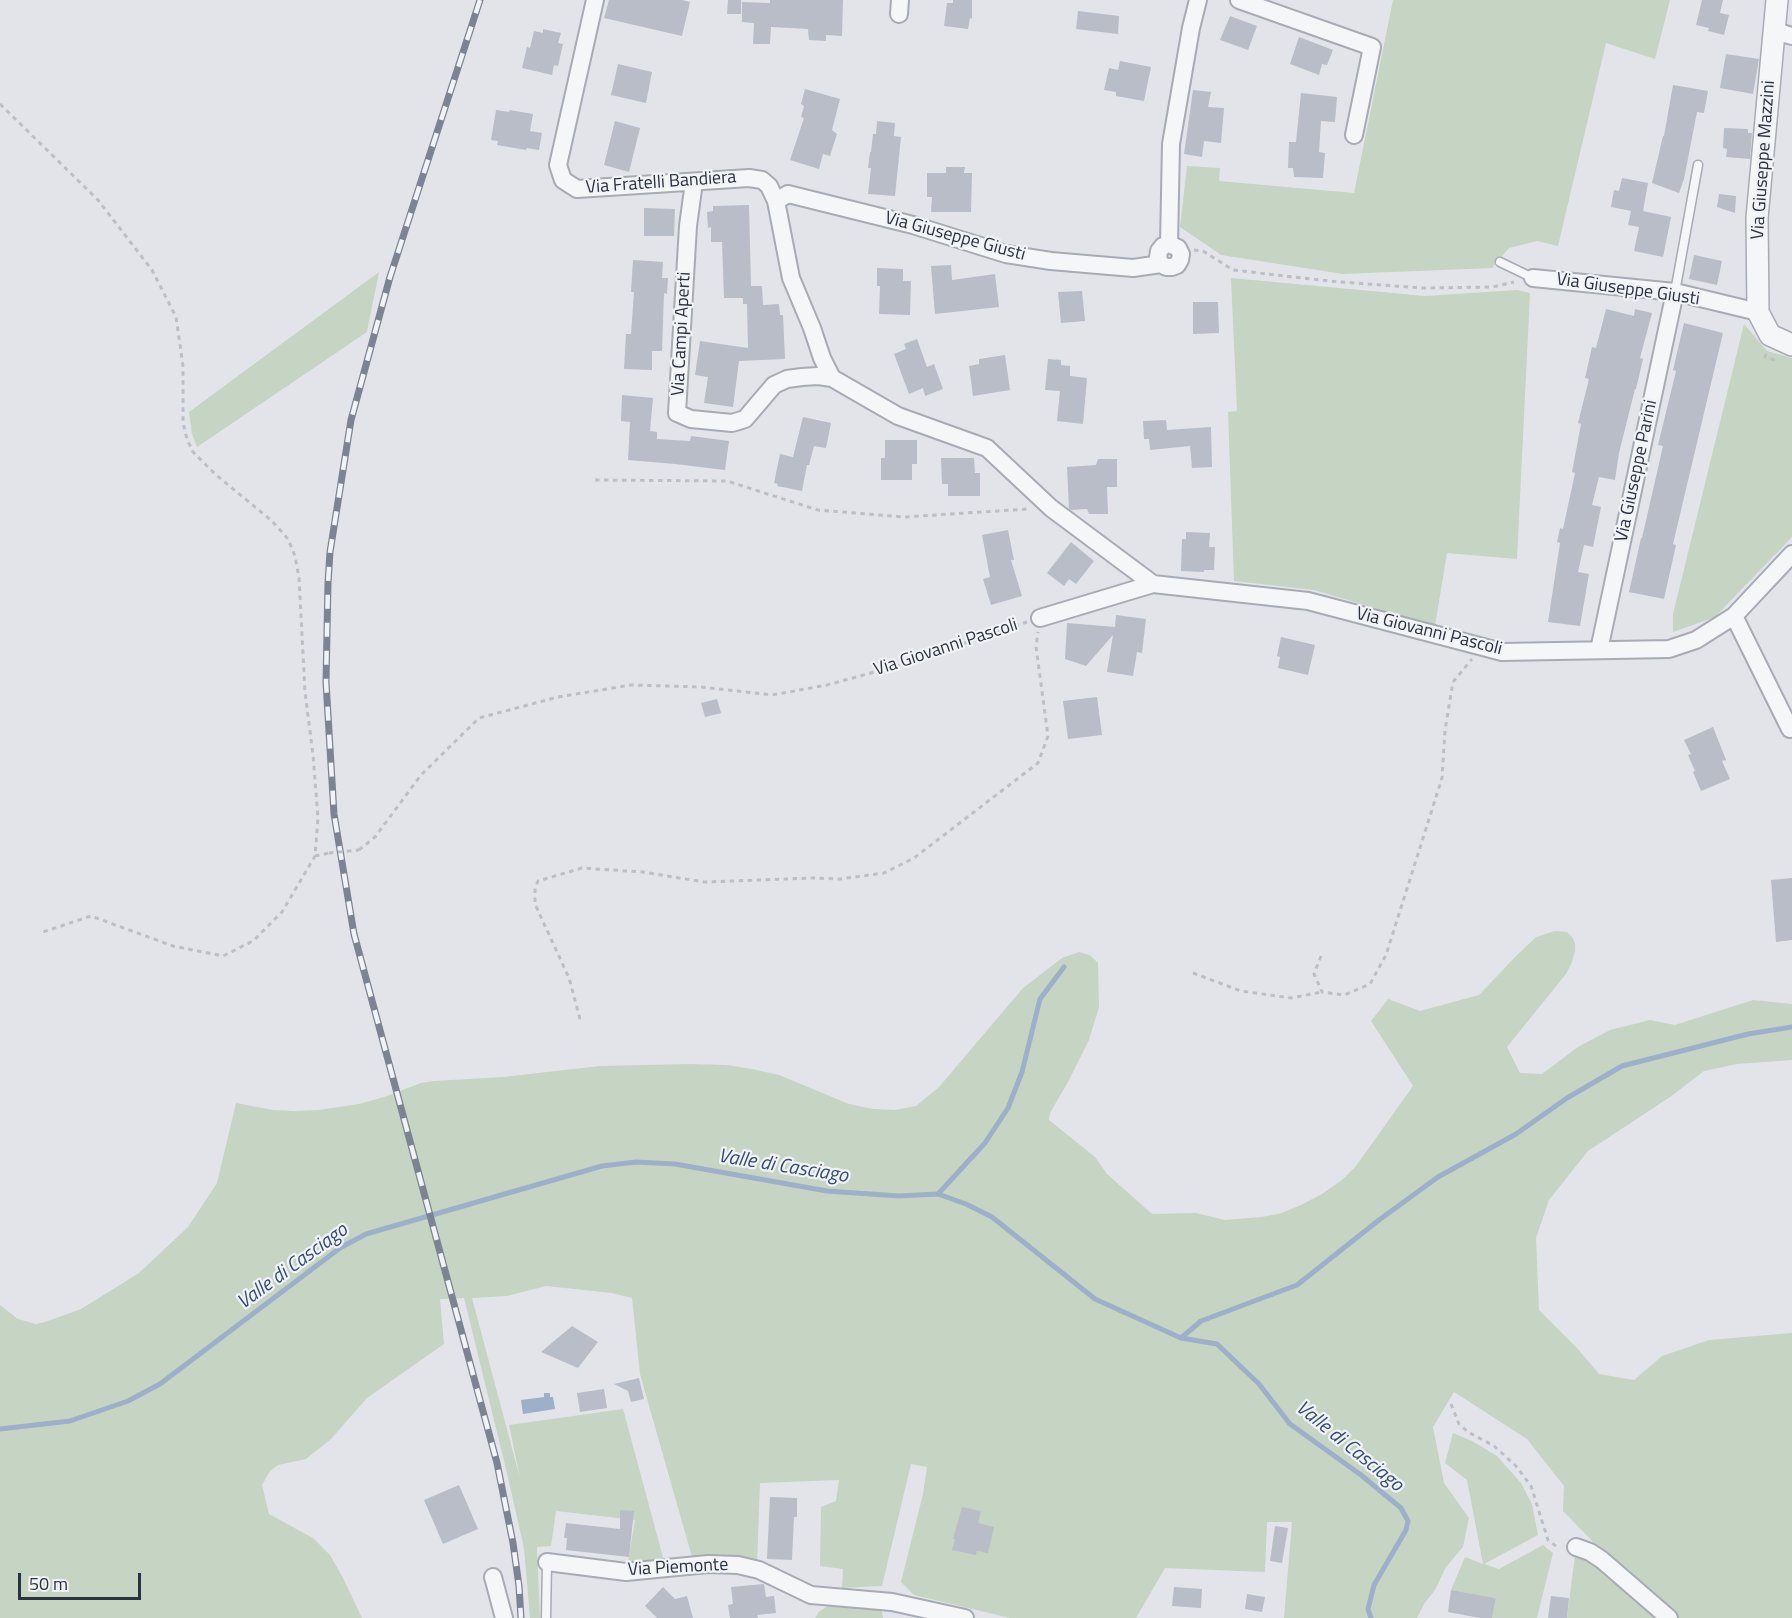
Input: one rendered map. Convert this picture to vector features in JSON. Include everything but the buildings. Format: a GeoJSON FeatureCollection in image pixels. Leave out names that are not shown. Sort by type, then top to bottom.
{"type":"FeatureCollection","features":[{"type":"Feature","properties":{"kind":"street","name":"Via Fratelli Bandiera"},"geometry":{"type":"LineString","coordinates":[[595,0],[558,165],[563,180],[577,189],[749,178],[762,180],[782,197]]}},
{"type":"Feature","properties":{"kind":"street"},"geometry":{"type":"LineString","coordinates":[[1173,246],[1171,144],[1198,0]]}},
{"type":"Feature","properties":{"kind":"street"},"geometry":{"type":"LineString","coordinates":[[1239,0],[1372,47],[1354,135]]}},
{"type":"Feature","properties":{"kind":"street","name":"Via Giuseppe Mazzini"},"geometry":{"type":"LineString","coordinates":[[1758,312],[1757,218],[1784,33],[1777,0]]}},
{"type":"Feature","properties":{"kind":"street","name":"Via Campi Aperti"},"geometry":{"type":"LineString","coordinates":[[694,182],[688,226],[677,413],[691,418],[732,423],[745,419],[774,385],[787,379],[818,376],[832,378]]}},
{"type":"Feature","properties":{"kind":"street"},"geometry":{"type":"LineString","coordinates":[[782,197],[792,278],[822,358],[832,378],[898,416],[987,448],[1051,508],[1153,584]]}},
{"type":"Feature","properties":{"kind":"street","name":"Via Giuseppe Giusti"},"geometry":{"type":"LineString","coordinates":[[782,197],[913,225],[1005,254],[1051,261],[1133,268],[1161,264],[1172,267],[1177,265],[1181,254],[1173,246]]}},
{"type":"Feature","properties":{"kind":"street","name":"Via Giuseppe Giusti"},"geometry":{"type":"LineString","coordinates":[[1533,278],[1675,292],[1758,312]]}},
{"type":"Feature","properties":{"kind":"street","name":"Via Giuseppe Parini"},"geometry":{"type":"LineString","coordinates":[[1599,650],[1675,292]]}},
{"type":"Feature","properties":{"kind":"street"},"geometry":{"type":"LineString","coordinates":[[1758,312],[1770,335],[1792,345]]}},
{"type":"Feature","properties":{"kind":"street","name":"Via Giovanni Pascoli"},"geometry":{"type":"LineString","coordinates":[[1040,618],[1153,584],[1308,601],[1502,652],[1669,648],[1696,640],[1734,616],[1792,554]]}},
{"type":"Feature","properties":{"kind":"street"},"geometry":{"type":"LineString","coordinates":[[1734,616],[1790,729]]}},
{"type":"Feature","properties":{"kind":"street"},"geometry":{"type":"LineString","coordinates":[[1576,1547],[1602,1560],[1669,1618]]}},
{"type":"Feature","properties":{"kind":"street","name":"Via Piemonte"},"geometry":{"type":"LineString","coordinates":[[547,1562],[626,1572],[708,1564],[738,1565],[759,1570],[811,1595],[892,1602],[965,1618]]}},
{"type":"Feature","properties":{"kind":"street"},"geometry":{"type":"LineString","coordinates":[[493,1576],[504,1618]]}},
{"type":"Feature","properties":{"kind":"lane"},"geometry":{"type":"LineString","coordinates":[[1675,292],[1698,165]]}},
{"type":"Feature","properties":{"kind":"lane"},"geometry":{"type":"LineString","coordinates":[[1500,262],[1533,278]]}},
{"type":"Feature","properties":{"kind":"lane","name":"Via Piemonte"},"geometry":{"type":"LineString","coordinates":[[546,1618],[547,1562]]}},
{"type":"Feature","properties":{"kind":"path"},"geometry":{"type":"LineString","coordinates":[[0,104],[98,200],[152,270],[176,316],[183,366],[183,423],[193,452],[215,474],[272,520],[288,539],[295,556],[299,578],[305,692],[318,818],[315,856],[282,912],[253,941],[223,956],[173,946],[91,916],[43,932]]}},
{"type":"Feature","properties":{"kind":"path"},"geometry":{"type":"LineString","coordinates":[[1173,246],[1203,251],[1233,270],[1329,281],[1422,288],[1493,287],[1533,278]]}},
{"type":"Feature","properties":{"kind":"path"},"geometry":{"type":"LineString","coordinates":[[595,480],[727,481],[818,510],[904,517],[1051,508]]}},
{"type":"Feature","properties":{"kind":"path"},"geometry":{"type":"LineString","coordinates":[[580,1019],[569,978],[535,904],[535,888],[538,881],[582,868],[642,872],[704,882],[840,879],[884,873],[914,858],[1038,763],[1048,736],[1036,647],[1040,618]]}},
{"type":"Feature","properties":{"kind":"path","name":"Via Giovanni Pascoli"},"geometry":{"type":"LineString","coordinates":[[315,856],[358,850],[375,837],[421,775],[479,718],[558,697],[631,686],[701,687],[772,695],[826,685],[900,664],[1040,618]]}},
{"type":"Feature","properties":{"kind":"path"},"geometry":{"type":"LineString","coordinates":[[1193,974],[1241,991],[1292,998],[1322,992],[1344,995],[1370,984],[1386,955],[1442,778],[1445,730],[1453,682],[1475,656],[1502,652]]}},
{"type":"Feature","properties":{"kind":"path"},"geometry":{"type":"LineString","coordinates":[[1321,957],[1314,974],[1322,992]]}},
{"type":"Feature","properties":{"kind":"path"},"geometry":{"type":"LineString","coordinates":[[1451,1404],[1459,1424],[1468,1432],[1494,1446],[1516,1466],[1531,1486],[1548,1540],[1557,1547]]}},
{"type":"Feature","properties":{"kind":"green space"},"geometry":{"type":"Polygon","coordinates":[[[1393,0],[1670,0],[1655,59],[1606,43],[1558,246],[1537,241],[1509,248],[1492,268],[1343,274],[1221,255],[1180,227],[1187,166],[1220,168],[1219,181],[1354,193],[1393,0]]]}},
{"type":"Feature","properties":{"kind":"green space"},"geometry":{"type":"Polygon","coordinates":[[[379,272],[367,332],[197,447],[192,434],[189,412],[379,272]]]}},
{"type":"Feature","properties":{"kind":"green space"},"geometry":{"type":"Polygon","coordinates":[[[1231,278],[1425,296],[1517,290],[1530,293],[1517,559],[1447,553],[1435,626],[1314,590],[1234,581],[1228,412],[1237,411],[1231,278]]]}},
{"type":"Feature","properties":{"kind":"green space"},"geometry":{"type":"Polygon","coordinates":[[[1744,324],[1767,351],[1792,358],[1792,537],[1715,617],[1673,632],[1673,614],[1744,324]]]}},
{"type":"Feature","properties":{"kind":"green space"},"geometry":{"type":"Polygon","coordinates":[[[1555,931],[1567,932],[1572,937],[1575,951],[1566,974],[1507,1047],[1520,1073],[1542,1074],[1578,1047],[1610,1030],[1650,1020],[1675,1025],[1753,1000],[1792,1004],[1792,1060],[1737,1064],[1704,1071],[1670,1097],[1588,1151],[1549,1200],[1536,1238],[1539,1310],[1599,1374],[1634,1380],[1662,1356],[1709,1340],[1792,1333],[1792,1618],[1674,1618],[1563,1511],[1564,1486],[1527,1439],[1454,1392],[1433,1427],[1444,1483],[1469,1518],[1463,1547],[1446,1567],[1435,1590],[1417,1618],[1284,1618],[1292,1522],[1267,1522],[1265,1572],[1165,1568],[1136,1618],[1010,1618],[914,1595],[901,1582],[923,1494],[927,1467],[911,1464],[882,1586],[842,1588],[843,1569],[820,1566],[821,1507],[836,1501],[839,1480],[760,1483],[757,1565],[692,1557],[640,1374],[632,1298],[612,1293],[546,1286],[507,1296],[472,1298],[520,1478],[509,1425],[623,1409],[664,1561],[627,1568],[635,1520],[556,1511],[551,1546],[537,1547],[540,1618],[530,1618],[524,1548],[464,1298],[440,1299],[444,1344],[367,1398],[331,1439],[306,1459],[278,1465],[270,1471],[262,1485],[269,1514],[313,1538],[330,1555],[362,1618],[0,1618],[0,1305],[18,1319],[36,1324],[45,1322],[81,1309],[139,1273],[188,1227],[217,1183],[236,1103],[273,1110],[319,1110],[359,1104],[421,1083],[434,1081],[503,1077],[600,1066],[689,1064],[727,1065],[779,1075],[849,1104],[873,1109],[895,1110],[916,1106],[939,1087],[1023,988],[1062,958],[1079,952],[1090,955],[1098,963],[1099,1007],[1089,1040],[1050,1113],[1049,1120],[1095,1157],[1107,1174],[1152,1214],[1196,1213],[1225,1220],[1261,1217],[1279,1214],[1301,1205],[1342,1180],[1356,1166],[1413,1086],[1371,1021],[1388,999],[1420,1011],[1479,995],[1536,937],[1555,931]]]}},
{"type":"Feature","properties":{"kind":"green space"},"geometry":{"type":"Polygon","coordinates":[[[1453,1433],[1497,1456],[1521,1483],[1532,1504],[1538,1535],[1484,1564],[1499,1569],[1543,1545],[1553,1553],[1537,1618],[1492,1618],[1496,1598],[1451,1590],[1465,1557],[1483,1564],[1467,1480],[1445,1463],[1453,1433]]]}},
{"type":"Feature","properties":{"kind":"green space"},"geometry":{"type":"Polygon","coordinates":[[[1576,1547],[1671,1618],[1567,1618],[1576,1547]]]}},
{"type":"Feature","properties":{"kind":"green space"},"geometry":{"type":"Polygon","coordinates":[[[833,1605],[881,1606],[883,1618],[815,1618],[819,1612],[833,1605]]]}},
{"type":"Feature","properties":{"kind":"water"},"geometry":{"type":"Polygon","coordinates":[[[544,1393],[550,1393],[550,1397],[553,1397],[555,1409],[523,1414],[521,1400],[544,1397],[544,1393]]]}},
{"type":"Feature","properties":{"kind":"waterway"},"geometry":{"type":"LineString","coordinates":[[938,1194],[985,1143],[1008,1108],[1022,1072],[1040,999],[1064,967]]}},
{"type":"Feature","properties":{"kind":"waterway"},"geometry":{"type":"LineString","coordinates":[[1181,1338],[1201,1321],[1297,1285],[1438,1177],[1516,1134],[1567,1098],[1622,1066],[1748,1034],[1792,1027]]}},
{"type":"Feature","properties":{"kind":"waterway","name":"Valle di Casciago"},"geometry":{"type":"LineString","coordinates":[[0,1429],[70,1421],[128,1401],[160,1384],[340,1248],[366,1234],[602,1166],[636,1162],[675,1164],[827,1191],[899,1196],[938,1194],[992,1217],[1095,1299],[1181,1338],[1217,1344],[1259,1384],[1290,1424],[1361,1475],[1401,1508],[1408,1521],[1406,1530],[1374,1585],[1368,1609],[1371,1618]]}},
{"type":"Feature","properties":{"kind":"railway"},"geometry":{"type":"LineString","coordinates":[[480,0],[390,277],[351,420],[330,552],[326,682],[334,814],[354,934],[497,1463],[513,1543],[521,1618]]}}]}
